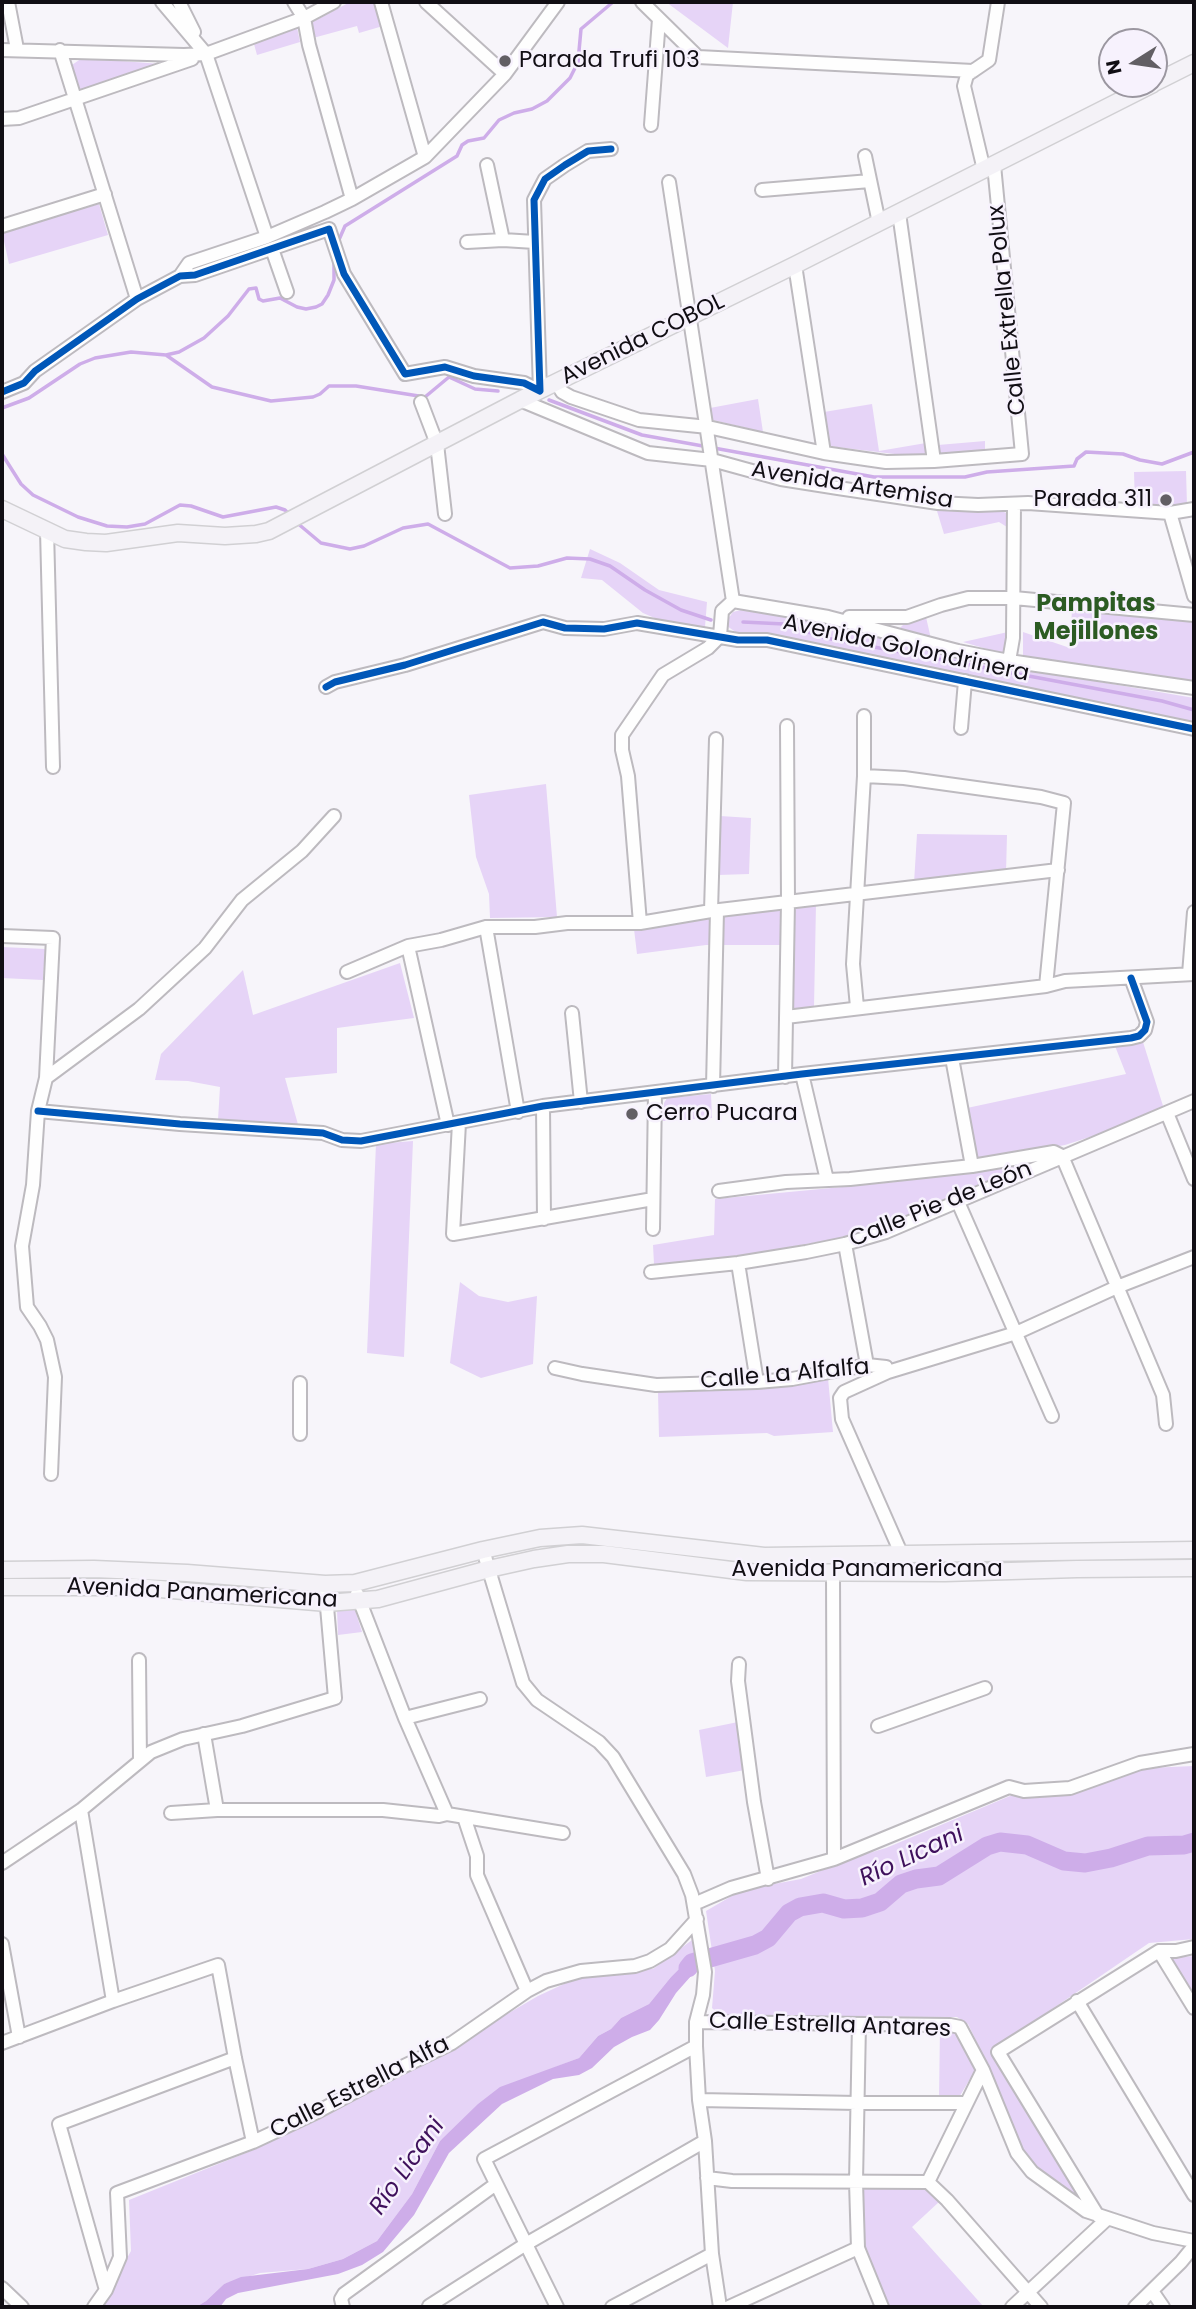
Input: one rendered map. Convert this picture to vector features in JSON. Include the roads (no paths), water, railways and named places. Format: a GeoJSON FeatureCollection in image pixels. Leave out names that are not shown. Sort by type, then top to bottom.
{"type":"FeatureCollection","features":[{"type":"Feature","properties":{"kind":"main road","name":"Avenida COBOL"},"geometry":{"type":"LineString","coordinates":[[1168,76],[1194,63]]}},
{"type":"Feature","properties":{"kind":"main road","name":"Avenida COBOL"},"geometry":{"type":"LineString","coordinates":[[2,509],[65,539],[106,542],[178,533],[225,536],[269,531],[520,400],[1126,98]]}},
{"type":"Feature","properties":{"kind":"main road","name":"Avenida Panamericana"},"geometry":{"type":"LineString","coordinates":[[2,1570],[121,1570],[325,1584],[355,1583],[483,1549],[540,1538],[582,1535],[764,1556],[1194,1550]]}},
{"type":"Feature","properties":{"kind":"main road","name":"Avenida Panamericana"},"geometry":{"type":"LineString","coordinates":[[2,1587],[136,1587],[327,1603],[378,1599],[489,1569],[568,1554],[604,1554],[747,1572],[945,1573],[1194,1568]]}},
{"type":"Feature","properties":{"kind":"street"},"geometry":{"type":"LineString","coordinates":[[8,2],[17,49]]}},
{"type":"Feature","properties":{"kind":"street"},"geometry":{"type":"LineString","coordinates":[[162,2],[206,54]]}},
{"type":"Feature","properties":{"kind":"street"},"geometry":{"type":"LineString","coordinates":[[179,2],[206,54],[287,292]]}},
{"type":"Feature","properties":{"kind":"street"},"geometry":{"type":"LineString","coordinates":[[294,2],[304,18],[352,199]]}},
{"type":"Feature","properties":{"kind":"street"},"geometry":{"type":"LineString","coordinates":[[2,119],[19,118],[206,54],[304,18],[334,2]]}},
{"type":"Feature","properties":{"kind":"street"},"geometry":{"type":"LineString","coordinates":[[381,2],[425,157]]}},
{"type":"Feature","properties":{"kind":"street"},"geometry":{"type":"LineString","coordinates":[[426,2],[505,74]]}},
{"type":"Feature","properties":{"kind":"street"},"geometry":{"type":"LineString","coordinates":[[270,243],[425,157],[505,74],[558,2]]}},
{"type":"Feature","properties":{"kind":"street"},"geometry":{"type":"LineString","coordinates":[[642,2],[698,57],[973,71],[989,60],[998,2]]}},
{"type":"Feature","properties":{"kind":"street"},"geometry":{"type":"LineString","coordinates":[[651,125],[659,19]]}},
{"type":"Feature","properties":{"kind":"street"},"geometry":{"type":"LineString","coordinates":[[2,50],[206,54]]}},
{"type":"Feature","properties":{"kind":"street"},"geometry":{"type":"LineString","coordinates":[[60,50],[136,299]]}},
{"type":"Feature","properties":{"kind":"street","name":"Calle Extrella Polux"},"geometry":{"type":"LineString","coordinates":[[973,71],[967,75],[964,86],[989,168],[1022,454]]}},
{"type":"Feature","properties":{"kind":"street"},"geometry":{"type":"LineString","coordinates":[[2,392],[24,383],[35,371],[136,299],[180,276],[189,263],[329,229],[344,274],[405,374],[445,367],[474,376],[524,383],[540,391],[534,200],[545,179],[588,151],[611,149]]}},
{"type":"Feature","properties":{"kind":"street"},"geometry":{"type":"LineString","coordinates":[[865,156],[879,223]]}},
{"type":"Feature","properties":{"kind":"street"},"geometry":{"type":"LineString","coordinates":[[487,165],[503,240]]}},
{"type":"Feature","properties":{"kind":"street"},"geometry":{"type":"LineString","coordinates":[[762,190],[870,181]]}},
{"type":"Feature","properties":{"kind":"street"},"geometry":{"type":"LineString","coordinates":[[669,182],[733,601]]}},
{"type":"Feature","properties":{"kind":"street"},"geometry":{"type":"LineString","coordinates":[[2,226],[105,194]]}},
{"type":"Feature","properties":{"kind":"street"},"geometry":{"type":"LineString","coordinates":[[899,213],[934,461]]}},
{"type":"Feature","properties":{"kind":"street"},"geometry":{"type":"LineString","coordinates":[[467,242],[535,242]]}},
{"type":"Feature","properties":{"kind":"street"},"geometry":{"type":"LineString","coordinates":[[795,265],[824,453]]}},
{"type":"Feature","properties":{"kind":"street","name":"Avenida Artemisa"},"geometry":{"type":"LineString","coordinates":[[556,383],[570,397],[639,419],[708,428],[824,453],[886,462],[1022,454]]}},
{"type":"Feature","properties":{"kind":"street","name":"Avenida Artemisa"},"geometry":{"type":"LineString","coordinates":[[520,400],[648,453],[711,451],[781,479],[892,497],[938,503],[1028,503],[1170,513],[1194,509]]}},
{"type":"Feature","properties":{"kind":"street"},"geometry":{"type":"LineString","coordinates":[[421,402],[437,444],[445,514]]}},
{"type":"Feature","properties":{"kind":"street"},"geometry":{"type":"LineString","coordinates":[[1009,661],[1013,638],[1014,504]]}},
{"type":"Feature","properties":{"kind":"street"},"geometry":{"type":"LineString","coordinates":[[1170,513],[1194,596]]}},
{"type":"Feature","properties":{"kind":"street"},"geometry":{"type":"LineString","coordinates":[[47,530],[53,767]]}},
{"type":"Feature","properties":{"kind":"street"},"geometry":{"type":"LineString","coordinates":[[733,601],[828,617],[907,617],[968,598],[1014,598],[1194,615]]}},
{"type":"Feature","properties":{"kind":"street"},"geometry":{"type":"LineString","coordinates":[[640,923],[622,735],[663,675],[708,648],[720,636],[722,611],[733,601]]}},
{"type":"Feature","properties":{"kind":"street","name":"Avenida Golondrinera"},"geometry":{"type":"LineString","coordinates":[[828,617],[958,651],[1009,661],[1194,688]]}},
{"type":"Feature","properties":{"kind":"street","name":"Avenida Golondrinera"},"geometry":{"type":"LineString","coordinates":[[326,687],[335,682],[405,665],[543,622],[565,628],[604,629],[637,623],[738,640],[767,640],[1194,729]]}},
{"type":"Feature","properties":{"kind":"street"},"geometry":{"type":"LineString","coordinates":[[961,728],[965,681]]}},
{"type":"Feature","properties":{"kind":"street"},"geometry":{"type":"LineString","coordinates":[[857,1007],[853,964],[864,716]]}},
{"type":"Feature","properties":{"kind":"street"},"geometry":{"type":"LineString","coordinates":[[785,1077],[787,726]]}},
{"type":"Feature","properties":{"kind":"street"},"geometry":{"type":"LineString","coordinates":[[713,1086],[716,738]]}},
{"type":"Feature","properties":{"kind":"street"},"geometry":{"type":"LineString","coordinates":[[863,776],[904,778],[1041,797],[1064,803],[1046,986]]}},
{"type":"Feature","properties":{"kind":"street"},"geometry":{"type":"LineString","coordinates":[[46,1079],[149,1000],[205,948],[242,900],[302,851],[334,816]]}},
{"type":"Feature","properties":{"kind":"street"},"geometry":{"type":"LineString","coordinates":[[347,972],[408,946],[486,927],[640,923],[714,911],[1058,870]]}},
{"type":"Feature","properties":{"kind":"street"},"geometry":{"type":"LineString","coordinates":[[786,1017],[1046,986],[1065,981],[1192,974],[1194,912]]}},
{"type":"Feature","properties":{"kind":"street"},"geometry":{"type":"LineString","coordinates":[[486,927],[518,1112]]}},
{"type":"Feature","properties":{"kind":"street"},"geometry":{"type":"LineString","coordinates":[[2,936],[53,938],[46,1079],[38,1111],[33,1185],[22,1246],[27,1307],[47,1340],[55,1377],[51,1474]]}},
{"type":"Feature","properties":{"kind":"street"},"geometry":{"type":"LineString","coordinates":[[408,946],[454,1124],[453,1234],[653,1199]]}},
{"type":"Feature","properties":{"kind":"street"},"geometry":{"type":"LineString","coordinates":[[38,1111],[323,1133],[342,1140],[361,1141],[543,1106],[1139,1036],[1145,1030],[1147,1022],[1131,978]]}},
{"type":"Feature","properties":{"kind":"street"},"geometry":{"type":"LineString","coordinates":[[572,1013],[581,1101]]}},
{"type":"Feature","properties":{"kind":"street"},"geometry":{"type":"LineString","coordinates":[[951,1058],[972,1167]]}},
{"type":"Feature","properties":{"kind":"street"},"geometry":{"type":"LineString","coordinates":[[802,1074],[827,1180]]}},
{"type":"Feature","properties":{"kind":"street"},"geometry":{"type":"LineString","coordinates":[[653,1229],[655,1093]]}},
{"type":"Feature","properties":{"kind":"street","name":"Calle Pie de León"},"geometry":{"type":"LineString","coordinates":[[651,1272],[738,1263],[845,1244],[886,1232],[1194,1101]]}},
{"type":"Feature","properties":{"kind":"street"},"geometry":{"type":"LineString","coordinates":[[543,1106],[544,1219]]}},
{"type":"Feature","properties":{"kind":"street"},"geometry":{"type":"LineString","coordinates":[[1167,1113],[1194,1179]]}},
{"type":"Feature","properties":{"kind":"street"},"geometry":{"type":"LineString","coordinates":[[719,1191],[786,1182],[972,1167],[1054,1152],[1062,1156],[1163,1395],[1166,1424]]}},
{"type":"Feature","properties":{"kind":"street"},"geometry":{"type":"LineString","coordinates":[[958,1202],[1052,1416]]}},
{"type":"Feature","properties":{"kind":"street"},"geometry":{"type":"LineString","coordinates":[[845,1244],[867,1365]]}},
{"type":"Feature","properties":{"kind":"street","name":"Calle La Alfalfa"},"geometry":{"type":"LineString","coordinates":[[901,1553],[842,1419],[840,1398],[844,1392],[888,1373],[1016,1333],[1117,1287],[1194,1257]]}},
{"type":"Feature","properties":{"kind":"street"},"geometry":{"type":"LineString","coordinates":[[738,1263],[757,1382]]}},
{"type":"Feature","properties":{"kind":"street","name":"Calle La Alfalfa"},"geometry":{"type":"LineString","coordinates":[[555,1368],[656,1385],[757,1382],[867,1365],[886,1367],[888,1373]]}},
{"type":"Feature","properties":{"kind":"street"},"geometry":{"type":"LineString","coordinates":[[300,1383],[300,1434]]}},
{"type":"Feature","properties":{"kind":"street"},"geometry":{"type":"LineString","coordinates":[[483,1549],[523,1683],[537,1700],[598,1742],[613,1757],[684,1874],[694,1905],[705,1972],[703,1995],[696,2022],[699,2099],[705,2141],[712,2254],[720,2307]]}},
{"type":"Feature","properties":{"kind":"street"},"geometry":{"type":"LineString","coordinates":[[901,1553],[901,1573]]}},
{"type":"Feature","properties":{"kind":"street"},"geometry":{"type":"LineString","coordinates":[[944,1553],[945,1573]]}},
{"type":"Feature","properties":{"kind":"street"},"geometry":{"type":"LineString","coordinates":[[833,1573],[834,1859]]}},
{"type":"Feature","properties":{"kind":"street"},"geometry":{"type":"LineString","coordinates":[[355,1583],[358,1601],[447,1814]]}},
{"type":"Feature","properties":{"kind":"street"},"geometry":{"type":"LineString","coordinates":[[2,1863],[81,1810],[151,1752],[183,1739],[242,1726],[335,1698],[325,1584]]}},
{"type":"Feature","properties":{"kind":"street"},"geometry":{"type":"LineString","coordinates":[[139,1660],[140,1761]]}},
{"type":"Feature","properties":{"kind":"street"},"geometry":{"type":"LineString","coordinates":[[739,1664],[738,1681],[754,1802],[768,1879]]}},
{"type":"Feature","properties":{"kind":"street"},"geometry":{"type":"LineString","coordinates":[[878,1726],[985,1688]]}},
{"type":"Feature","properties":{"kind":"street"},"geometry":{"type":"LineString","coordinates":[[405,1718],[480,1699]]}},
{"type":"Feature","properties":{"kind":"street"},"geometry":{"type":"LineString","coordinates":[[204,1734],[217,1810]]}},
{"type":"Feature","properties":{"kind":"street"},"geometry":{"type":"LineString","coordinates":[[694,1905],[731,1888],[834,1859],[1009,1787],[1024,1791],[1070,1788],[1140,1763],[1194,1754]]}},
{"type":"Feature","properties":{"kind":"street"},"geometry":{"type":"LineString","coordinates":[[81,1810],[113,2001]]}},
{"type":"Feature","properties":{"kind":"street"},"geometry":{"type":"LineString","coordinates":[[171,1813],[217,1810],[383,1810],[439,1816],[447,1814],[563,1833]]}},
{"type":"Feature","properties":{"kind":"street"},"geometry":{"type":"LineString","coordinates":[[464,1817],[477,1856],[477,1875],[527,1991]]}},
{"type":"Feature","properties":{"kind":"street","name":"Calle Estrella Alfa"},"geometry":{"type":"LineString","coordinates":[[94,2307],[106,2290],[120,2257],[117,2193],[253,2142],[317,2112],[452,2043],[527,1991],[546,1981],[581,1971],[635,1966],[650,1961],[670,1950],[697,1919]]}},
{"type":"Feature","properties":{"kind":"street"},"geometry":{"type":"LineString","coordinates":[[2,1944],[19,2036]]}},
{"type":"Feature","properties":{"kind":"street"},"geometry":{"type":"LineString","coordinates":[[1012,2307],[1103,2218],[998,2052],[1159,1951],[1194,1947]]}},
{"type":"Feature","properties":{"kind":"street"},"geometry":{"type":"LineString","coordinates":[[1159,1951],[1194,2008]]}},
{"type":"Feature","properties":{"kind":"street"},"geometry":{"type":"LineString","coordinates":[[2,2043],[218,1965],[234,2058],[253,2142]]}},
{"type":"Feature","properties":{"kind":"street"},"geometry":{"type":"LineString","coordinates":[[1077,2001],[1194,2195]]}},
{"type":"Feature","properties":{"kind":"street","name":"Calle Estrella Antares"},"geometry":{"type":"LineString","coordinates":[[696,2022],[960,2027],[983,2070],[1017,2153],[1044,2183],[1086,2211],[1103,2218],[1194,2244]]}},
{"type":"Feature","properties":{"kind":"street"},"geometry":{"type":"LineString","coordinates":[[859,2024],[856,2182],[858,2248],[882,2307]]}},
{"type":"Feature","properties":{"kind":"street"},"geometry":{"type":"LineString","coordinates":[[557,2307],[484,2159],[696,2046]]}},
{"type":"Feature","properties":{"kind":"street"},"geometry":{"type":"LineString","coordinates":[[106,2290],[59,2124],[234,2058]]}},
{"type":"Feature","properties":{"kind":"street"},"geometry":{"type":"LineString","coordinates":[[928,2182],[983,2070]]}},
{"type":"Feature","properties":{"kind":"street"},"geometry":{"type":"LineString","coordinates":[[699,2099],[966,2103]]}},
{"type":"Feature","properties":{"kind":"street"},"geometry":{"type":"LineString","coordinates":[[429,2306],[526,2244],[705,2141]]}},
{"type":"Feature","properties":{"kind":"street"},"geometry":{"type":"LineString","coordinates":[[707,2178],[732,2181],[928,2182],[1041,2307]]}},
{"type":"Feature","properties":{"kind":"street"},"geometry":{"type":"LineString","coordinates":[[342,2307],[341,2299],[344,2294],[496,2184]]}},
{"type":"Feature","properties":{"kind":"street"},"geometry":{"type":"LineString","coordinates":[[1135,2307],[1194,2244]]}},
{"type":"Feature","properties":{"kind":"street"},"geometry":{"type":"LineString","coordinates":[[729,2307],[858,2248]]}},
{"type":"Feature","properties":{"kind":"street"},"geometry":{"type":"LineString","coordinates":[[612,2307],[712,2254]]}},
{"type":"Feature","properties":{"kind":"street"},"geometry":{"type":"LineString","coordinates":[[2,2290],[9,2307]]}},
{"type":"Feature","properties":{"kind":"street"},"geometry":{"type":"LineString","coordinates":[[2,2290],[22,2307]]}},
{"type":"Feature","properties":{"kind":"street"},"geometry":{"type":"LineString","coordinates":[[1152,2291],[1163,2307]]}},
{"type":"Feature","properties":{"kind":"waterway"},"geometry":{"type":"LineString","coordinates":[[338,242],[345,226],[457,156],[462,145],[468,141],[484,138],[499,120],[547,101],[570,78],[578,62],[581,29],[613,2]]}},
{"type":"Feature","properties":{"kind":"waterway"},"geometry":{"type":"LineString","coordinates":[[2,408],[29,398],[80,364],[95,358],[131,352],[166,355],[179,352],[204,338],[228,316],[249,289],[256,288],[259,299],[263,301],[280,298],[297,307],[316,307],[322,304],[334,280],[334,260]]}},
{"type":"Feature","properties":{"kind":"waterway"},"geometry":{"type":"LineString","coordinates":[[166,355],[212,387],[271,401],[313,397],[329,386],[356,386],[425,397],[449,377],[475,389],[498,391]]}},
{"type":"Feature","properties":{"kind":"waterway"},"geometry":{"type":"LineString","coordinates":[[549,400],[642,435],[874,477],[965,477],[987,472],[1074,466],[1077,459],[1086,452],[1123,454],[1162,464],[1194,452]]}},
{"type":"Feature","properties":{"kind":"waterway"},"geometry":{"type":"LineString","coordinates":[[2,454],[21,484],[33,495],[78,517],[107,526],[145,524],[180,505],[223,517],[276,507],[289,514]]}},
{"type":"Feature","properties":{"kind":"waterway"},"geometry":{"type":"LineString","coordinates":[[296,522],[321,543],[350,549],[364,546],[403,528],[428,524],[510,568],[538,566],[567,558],[590,559],[610,566],[681,610],[711,620]]}},
{"type":"Feature","properties":{"kind":"waterway"},"geometry":{"type":"LineString","coordinates":[[743,622],[784,624],[826,638],[1162,701],[1194,710]]}},
{"type":"Feature","properties":{"kind":"waterway","name":"Río Licani"},"geometry":{"type":"LineString","coordinates":[[688,1968],[692,1963],[755,1945],[768,1938],[789,1913],[800,1907],[823,1903],[844,1909],[862,1908],[880,1902],[901,1884],[939,1876],[987,1846],[1000,1842],[1027,1845],[1064,1861],[1085,1863],[1148,1846],[1184,1845],[1194,1842]]}},
{"type":"Feature","properties":{"kind":"place","name":"Parada Trufi 103"},"geometry":{"type":"Point","coordinates":[505,61]}},
{"type":"Feature","properties":{"kind":"place","name":"Parada 311"},"geometry":{"type":"Point","coordinates":[1166,500]}},
{"type":"Feature","properties":{"kind":"place","name":"Cerro Pucara"},"geometry":{"type":"Point","coordinates":[632,1114]}},
{"type":"Feature","properties":{"kind":"district","name":"Pampitas Mejillones"},"geometry":{"type":"Point","coordinates":[1096,619]}}]}
